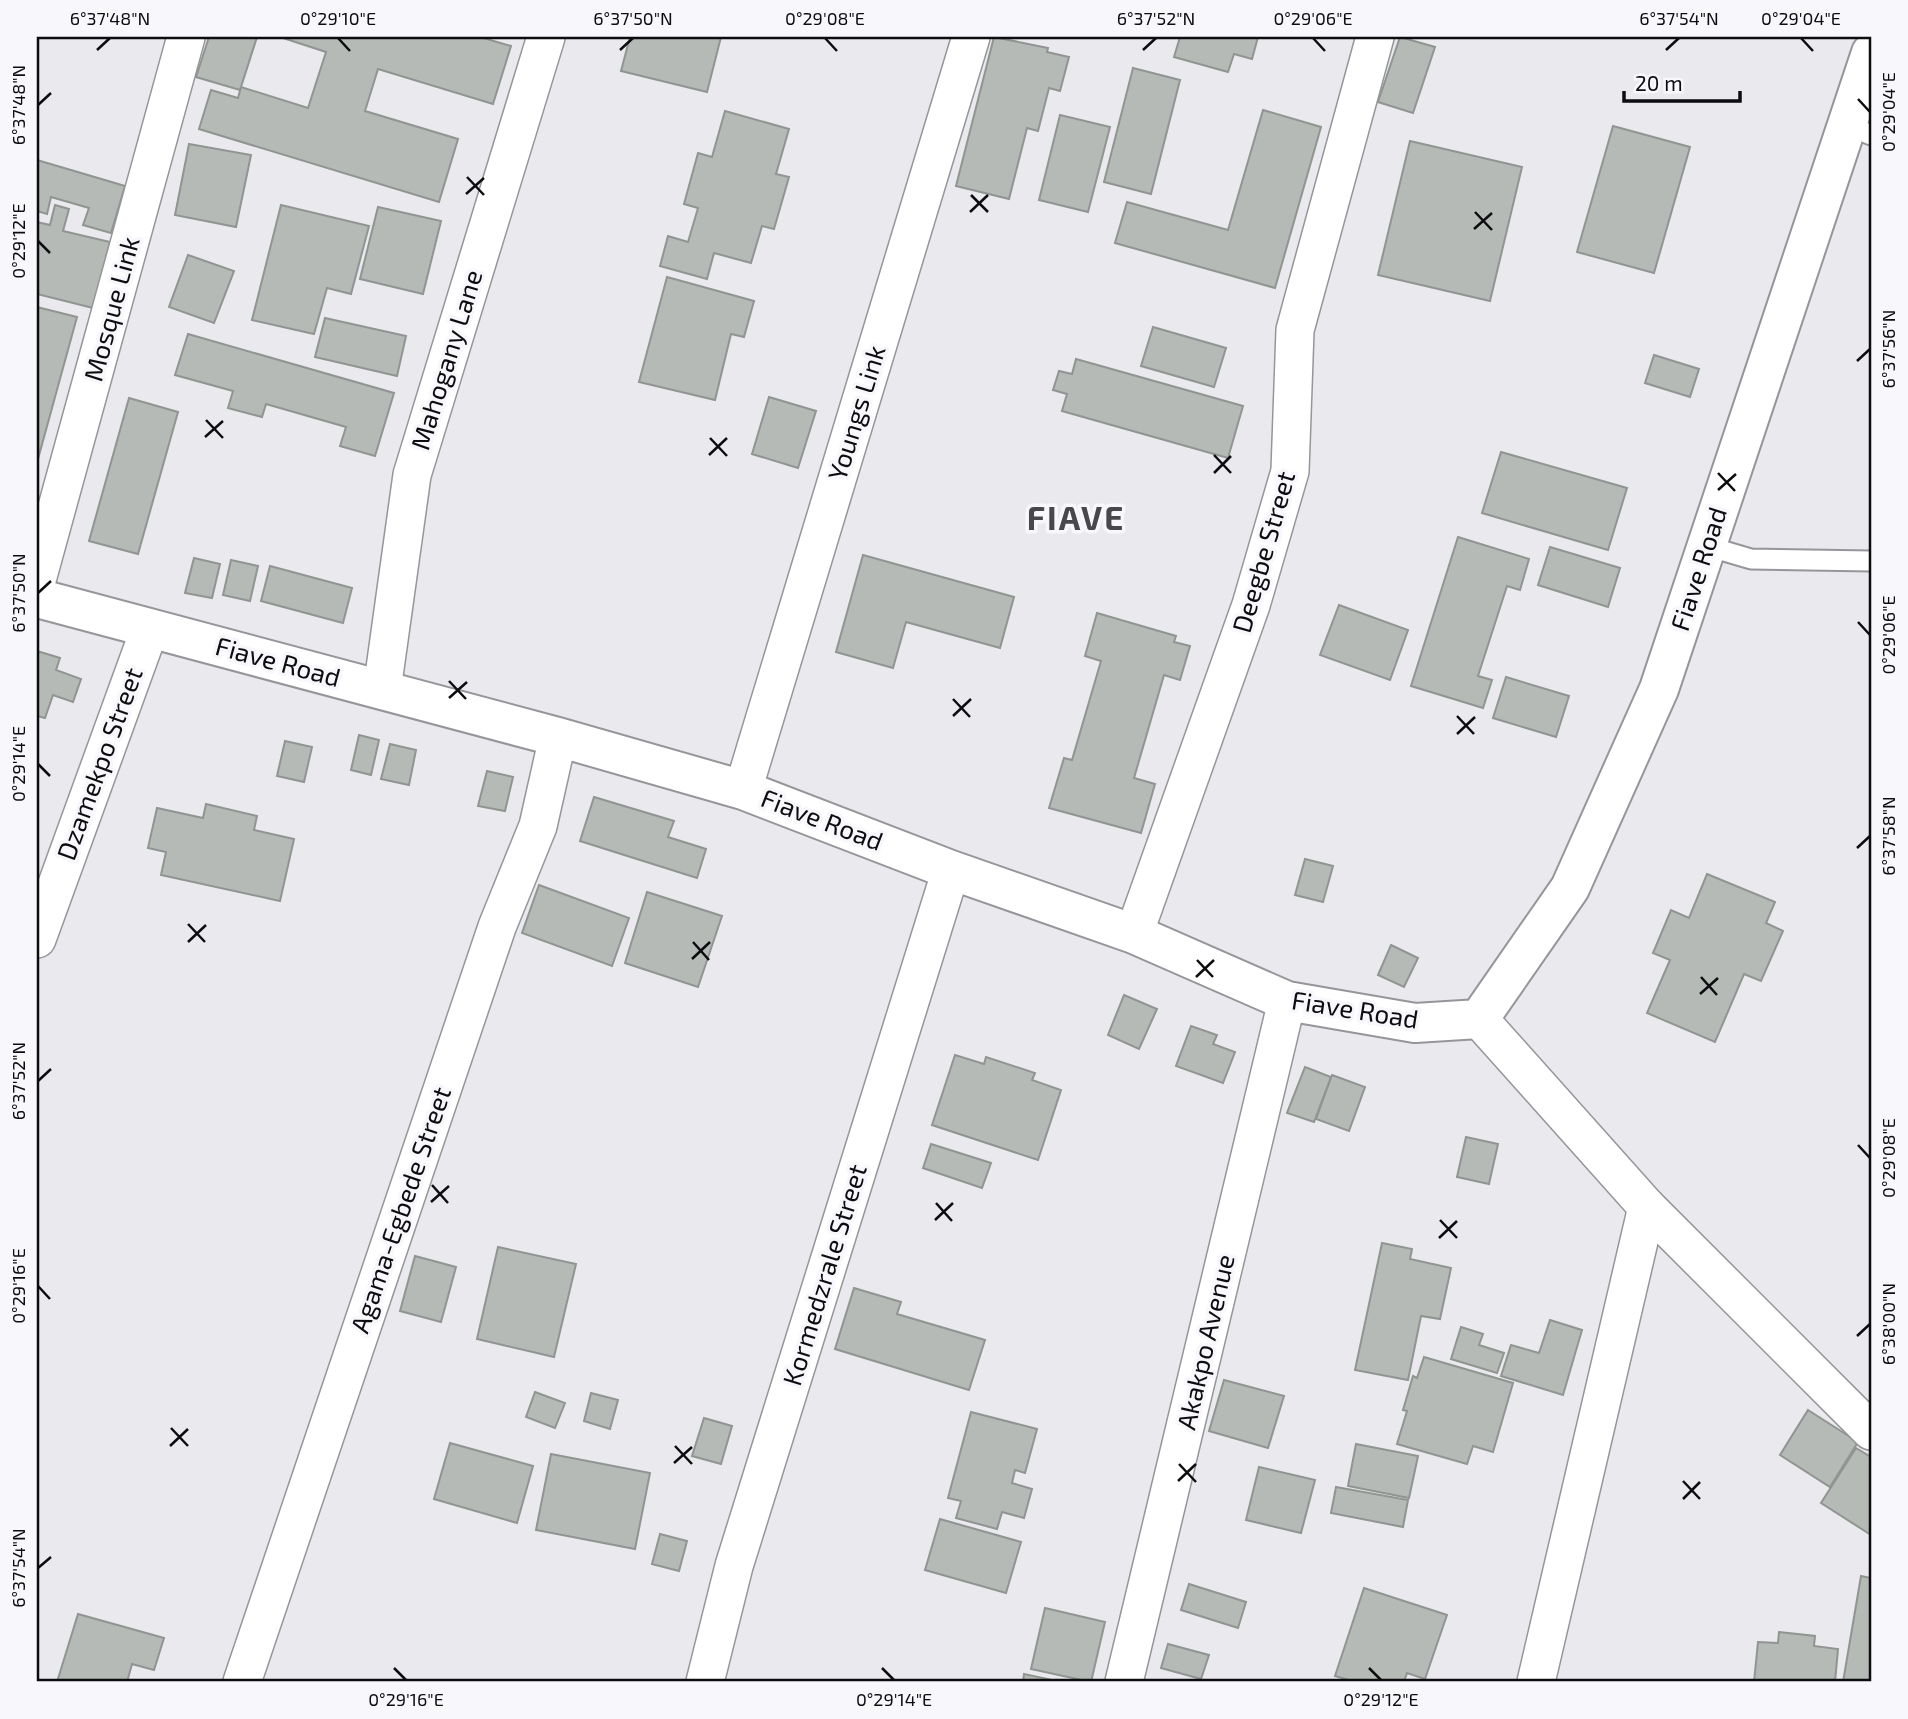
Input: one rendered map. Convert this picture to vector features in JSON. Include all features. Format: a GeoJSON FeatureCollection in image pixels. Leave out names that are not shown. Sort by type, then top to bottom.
{"type":"FeatureCollection","features":[{"type":"Feature","properties":{"kind":"street","name":"Mosque Link"},"geometry":{"type":"LineString","coordinates":[[37,580],[186,37]]}},
{"type":"Feature","properties":{"kind":"street","name":"Mahogany Lane"},"geometry":{"type":"LineString","coordinates":[[382,690],[412,475],[546,37]]}},
{"type":"Feature","properties":{"kind":"street","name":"Youngs Link"},"geometry":{"type":"LineString","coordinates":[[743,790],[971,37]]}},
{"type":"Feature","properties":{"kind":"street","name":"Deegbe Street"},"geometry":{"type":"LineString","coordinates":[[1134,934],[1251,605],[1290,471],[1295,330],[1375,37]]}},
{"type":"Feature","properties":{"kind":"street","name":"Fiave Road"},"geometry":{"type":"LineString","coordinates":[[37,598],[558,737],[743,790],[951,870],[1134,934],[1287,1001],[1415,1023],[1479,1019],[1570,888],[1659,689],[1707,546],[1859,130],[1871,53]]}},
{"type":"Feature","properties":{"kind":"street","name":"Dzamekpo Street"},"geometry":{"type":"LineString","coordinates":[[37,939],[150,628]]}},
{"type":"Feature","properties":{"kind":"street","name":"Agama-Egbede Street"},"geometry":{"type":"LineString","coordinates":[[242,1682],[497,927],[538,826],[558,737]]}},
{"type":"Feature","properties":{"kind":"street","name":"Kormedzrale Street"},"geometry":{"type":"LineString","coordinates":[[705,1682],[734,1566],[951,870]]}},
{"type":"Feature","properties":{"kind":"street","name":"Akakpo Avenue"},"geometry":{"type":"LineString","coordinates":[[1124,1682],[1287,1001]]}},
{"type":"Feature","properties":{"kind":"street"},"geometry":{"type":"LineString","coordinates":[[1479,1019],[1647,1207],[1871,1431]]}},
{"type":"Feature","properties":{"kind":"street"},"geometry":{"type":"LineString","coordinates":[[1536,1682],[1647,1207]]}},
{"type":"Feature","properties":{"kind":"lane"},"geometry":{"type":"LineString","coordinates":[[1707,546],[1751,559],[1871,562]]}},
{"type":"Feature","properties":{"kind":"building"},"geometry":{"type":"Polygon","coordinates":[[[209,37],[257,37],[240,90],[196,77],[209,37]]]}},
{"type":"Feature","properties":{"kind":"building"},"geometry":{"type":"Polygon","coordinates":[[[280,37],[480,37],[511,46],[493,104],[378,69],[365,111],[458,139],[439,202],[199,129],[211,90],[238,98],[241,87],[308,108],[326,52],[280,37]]]}},
{"type":"Feature","properties":{"kind":"building"},"geometry":{"type":"Polygon","coordinates":[[[630,37],[721,37],[707,92],[621,71],[630,37]]]}},
{"type":"Feature","properties":{"kind":"building"},"geometry":{"type":"Polygon","coordinates":[[[994,37],[1048,48],[1047,52],[1069,57],[1060,91],[1049,88],[1038,131],[1027,128],[1009,199],[956,186],[994,37]]]}},
{"type":"Feature","properties":{"kind":"building"},"geometry":{"type":"Polygon","coordinates":[[[1180,37],[1258,37],[1252,59],[1234,54],[1228,72],[1174,57],[1180,37]]]}},
{"type":"Feature","properties":{"kind":"building"},"geometry":{"type":"Polygon","coordinates":[[[1400,37],[1435,47],[1413,113],[1378,102],[1400,37]]]}},
{"type":"Feature","properties":{"kind":"building"},"geometry":{"type":"Polygon","coordinates":[[[1133,68],[1180,80],[1151,194],[1104,182],[1133,68]]]}},
{"type":"Feature","properties":{"kind":"building"},"geometry":{"type":"Polygon","coordinates":[[[1263,110],[1321,127],[1275,288],[1115,243],[1127,202],[1228,230],[1263,110]]]}},
{"type":"Feature","properties":{"kind":"building"},"geometry":{"type":"Polygon","coordinates":[[[725,111],[789,129],[776,174],[789,177],[774,229],[762,226],[751,263],[714,253],[707,279],[660,266],[668,236],[688,242],[698,208],[684,204],[698,153],[712,157],[725,111]]]}},
{"type":"Feature","properties":{"kind":"building"},"geometry":{"type":"Polygon","coordinates":[[[1060,115],[1110,127],[1088,212],[1039,200],[1060,115]]]}},
{"type":"Feature","properties":{"kind":"building"},"geometry":{"type":"Polygon","coordinates":[[[1613,126],[1690,147],[1654,273],[1577,252],[1613,126]]]}},
{"type":"Feature","properties":{"kind":"building"},"geometry":{"type":"Polygon","coordinates":[[[1410,141],[1522,167],[1490,301],[1378,275],[1410,141]]]}},
{"type":"Feature","properties":{"kind":"building"},"geometry":{"type":"Polygon","coordinates":[[[189,144],[251,155],[236,227],[175,215],[189,144]]]}},
{"type":"Feature","properties":{"kind":"building"},"geometry":{"type":"Polygon","coordinates":[[[37,160],[125,186],[111,233],[83,225],[89,208],[51,197],[47,214],[37,211],[37,160]]]}},
{"type":"Feature","properties":{"kind":"building"},"geometry":{"type":"Polygon","coordinates":[[[55,205],[69,209],[63,231],[110,242],[93,308],[37,294],[37,222],[50,225],[55,205]]]}},
{"type":"Feature","properties":{"kind":"building"},"geometry":{"type":"Polygon","coordinates":[[[281,205],[369,226],[351,294],[327,288],[314,334],[252,320],[281,205]]]}},
{"type":"Feature","properties":{"kind":"building"},"geometry":{"type":"Polygon","coordinates":[[[378,207],[441,221],[423,294],[360,279],[378,207]]]}},
{"type":"Feature","properties":{"kind":"building"},"geometry":{"type":"Polygon","coordinates":[[[188,255],[234,271],[214,323],[169,307],[188,255]]]}},
{"type":"Feature","properties":{"kind":"building"},"geometry":{"type":"Polygon","coordinates":[[[667,277],[754,301],[744,337],[731,334],[715,400],[639,382],[667,277]]]}},
{"type":"Feature","properties":{"kind":"building"},"geometry":{"type":"Polygon","coordinates":[[[37,307],[77,317],[38,459],[37,459],[37,307]]]}},
{"type":"Feature","properties":{"kind":"building"},"geometry":{"type":"Polygon","coordinates":[[[325,318],[406,336],[397,376],[315,357],[325,318]]]}},
{"type":"Feature","properties":{"kind":"building"},"geometry":{"type":"Polygon","coordinates":[[[1153,327],[1226,348],[1214,387],[1141,366],[1153,327]]]}},
{"type":"Feature","properties":{"kind":"building"},"geometry":{"type":"Polygon","coordinates":[[[188,334],[394,393],[375,456],[340,446],[346,427],[266,404],[262,417],[228,408],[233,391],[175,375],[188,334]]]}},
{"type":"Feature","properties":{"kind":"building"},"geometry":{"type":"Polygon","coordinates":[[[1654,355],[1699,369],[1690,397],[1645,383],[1654,355]]]}},
{"type":"Feature","properties":{"kind":"building"},"geometry":{"type":"Polygon","coordinates":[[[1076,359],[1243,406],[1228,458],[1062,411],[1067,394],[1053,390],[1059,371],[1072,374],[1076,359]]]}},
{"type":"Feature","properties":{"kind":"building"},"geometry":{"type":"Polygon","coordinates":[[[769,397],[816,411],[798,468],[752,454],[769,397]]]}},
{"type":"Feature","properties":{"kind":"building"},"geometry":{"type":"Polygon","coordinates":[[[129,398],[178,412],[138,554],[89,541],[129,398]]]}},
{"type":"Feature","properties":{"kind":"building"},"geometry":{"type":"Polygon","coordinates":[[[1501,452],[1627,488],[1608,550],[1482,513],[1501,452]]]}},
{"type":"Feature","properties":{"kind":"building"},"geometry":{"type":"Polygon","coordinates":[[[1458,537],[1529,559],[1520,590],[1507,586],[1478,676],[1492,680],[1483,708],[1411,686],[1458,537]]]}},
{"type":"Feature","properties":{"kind":"building"},"geometry":{"type":"Polygon","coordinates":[[[1550,547],[1620,568],[1608,607],[1538,585],[1550,547]]]}},
{"type":"Feature","properties":{"kind":"building"},"geometry":{"type":"Polygon","coordinates":[[[863,555],[1014,597],[1000,648],[906,622],[893,668],[836,652],[863,555]]]}},
{"type":"Feature","properties":{"kind":"building"},"geometry":{"type":"Polygon","coordinates":[[[194,558],[220,564],[212,598],[185,593],[194,558]]]}},
{"type":"Feature","properties":{"kind":"building"},"geometry":{"type":"Polygon","coordinates":[[[231,560],[258,566],[250,601],[223,595],[231,560]]]}},
{"type":"Feature","properties":{"kind":"building"},"geometry":{"type":"Polygon","coordinates":[[[270,566],[352,588],[343,623],[261,601],[270,566]]]}},
{"type":"Feature","properties":{"kind":"building"},"geometry":{"type":"Polygon","coordinates":[[[1339,605],[1408,630],[1390,680],[1320,655],[1339,605]]]}},
{"type":"Feature","properties":{"kind":"building"},"geometry":{"type":"Polygon","coordinates":[[[1097,613],[1176,636],[1174,642],[1190,646],[1180,680],[1164,675],[1134,778],[1155,784],[1141,833],[1049,808],[1064,758],[1072,760],[1101,661],[1085,656],[1097,613]]]}},
{"type":"Feature","properties":{"kind":"building"},"geometry":{"type":"Polygon","coordinates":[[[37,651],[60,658],[56,670],[81,679],[73,702],[53,695],[45,718],[37,716],[37,651]]]}},
{"type":"Feature","properties":{"kind":"building"},"geometry":{"type":"Polygon","coordinates":[[[1506,677],[1569,696],[1556,737],[1493,718],[1506,677]]]}},
{"type":"Feature","properties":{"kind":"building"},"geometry":{"type":"Polygon","coordinates":[[[359,735],[379,740],[371,775],[351,770],[359,735]]]}},
{"type":"Feature","properties":{"kind":"building"},"geometry":{"type":"Polygon","coordinates":[[[285,741],[312,747],[304,782],[277,776],[285,741]]]}},
{"type":"Feature","properties":{"kind":"building"},"geometry":{"type":"Polygon","coordinates":[[[390,744],[416,750],[409,785],[381,779],[390,744]]]}},
{"type":"Feature","properties":{"kind":"building"},"geometry":{"type":"Polygon","coordinates":[[[487,771],[513,777],[505,811],[478,806],[487,771]]]}},
{"type":"Feature","properties":{"kind":"building"},"geometry":{"type":"Polygon","coordinates":[[[594,797],[674,821],[668,837],[706,849],[697,878],[580,841],[594,797]]]}},
{"type":"Feature","properties":{"kind":"building"},"geometry":{"type":"Polygon","coordinates":[[[206,804],[257,816],[254,830],[294,839],[280,901],[161,875],[166,852],[148,848],[157,808],[203,818],[206,804]]]}},
{"type":"Feature","properties":{"kind":"building"},"geometry":{"type":"Polygon","coordinates":[[[1305,859],[1333,866],[1323,902],[1295,895],[1305,859]]]}},
{"type":"Feature","properties":{"kind":"building"},"geometry":{"type":"Polygon","coordinates":[[[1707,874],[1775,902],[1766,923],[1783,931],[1761,981],[1744,974],[1715,1042],[1647,1013],[1670,960],[1653,953],[1671,910],[1689,918],[1707,874]]]}},
{"type":"Feature","properties":{"kind":"building"},"geometry":{"type":"Polygon","coordinates":[[[539,885],[629,918],[612,966],[522,933],[539,885]]]}},
{"type":"Feature","properties":{"kind":"building"},"geometry":{"type":"Polygon","coordinates":[[[647,892],[722,916],[698,987],[625,963],[647,892]]]}},
{"type":"Feature","properties":{"kind":"building"},"geometry":{"type":"Polygon","coordinates":[[[1391,945],[1418,958],[1404,987],[1378,975],[1391,945]]]}},
{"type":"Feature","properties":{"kind":"building"},"geometry":{"type":"Polygon","coordinates":[[[1124,995],[1157,1009],[1139,1049],[1108,1035],[1124,995]]]}},
{"type":"Feature","properties":{"kind":"building"},"geometry":{"type":"Polygon","coordinates":[[[1191,1026],[1217,1035],[1213,1044],[1235,1052],[1223,1083],[1176,1066],[1191,1026]]]}},
{"type":"Feature","properties":{"kind":"building"},"geometry":{"type":"Polygon","coordinates":[[[955,1055],[984,1064],[986,1057],[1035,1073],[1032,1080],[1061,1090],[1038,1160],[932,1125],[955,1055]]]}},
{"type":"Feature","properties":{"kind":"building"},"geometry":{"type":"Polygon","coordinates":[[[1305,1067],[1331,1077],[1314,1122],[1287,1113],[1305,1067]]]}},
{"type":"Feature","properties":{"kind":"building"},"geometry":{"type":"Polygon","coordinates":[[[1332,1075],[1365,1087],[1349,1131],[1316,1119],[1332,1075]]]}},
{"type":"Feature","properties":{"kind":"building"},"geometry":{"type":"Polygon","coordinates":[[[1466,1137],[1498,1144],[1489,1184],[1457,1177],[1466,1137]]]}},
{"type":"Feature","properties":{"kind":"building"},"geometry":{"type":"Polygon","coordinates":[[[931,1144],[991,1163],[982,1188],[923,1168],[931,1144]]]}},
{"type":"Feature","properties":{"kind":"building"},"geometry":{"type":"Polygon","coordinates":[[[1382,1243],[1412,1249],[1410,1259],[1451,1268],[1440,1319],[1421,1316],[1408,1380],[1355,1370],[1382,1243]]]}},
{"type":"Feature","properties":{"kind":"building"},"geometry":{"type":"Polygon","coordinates":[[[498,1247],[576,1264],[554,1357],[477,1339],[498,1247]]]}},
{"type":"Feature","properties":{"kind":"building"},"geometry":{"type":"Polygon","coordinates":[[[415,1256],[456,1267],[441,1322],[400,1311],[415,1256]]]}},
{"type":"Feature","properties":{"kind":"building"},"geometry":{"type":"Polygon","coordinates":[[[854,1288],[901,1302],[897,1314],[985,1340],[969,1390],[835,1349],[854,1288]]]}},
{"type":"Feature","properties":{"kind":"building"},"geometry":{"type":"Polygon","coordinates":[[[1550,1320],[1582,1330],[1563,1395],[1501,1376],[1511,1345],[1539,1353],[1550,1320]]]}},
{"type":"Feature","properties":{"kind":"building"},"geometry":{"type":"Polygon","coordinates":[[[1461,1327],[1483,1334],[1479,1345],[1504,1353],[1497,1373],[1451,1359],[1461,1327]]]}},
{"type":"Feature","properties":{"kind":"building"},"geometry":{"type":"Polygon","coordinates":[[[1424,1357],[1513,1383],[1493,1452],[1473,1446],[1467,1464],[1397,1444],[1407,1411],[1403,1410],[1413,1376],[1417,1378],[1424,1357]]]}},
{"type":"Feature","properties":{"kind":"building"},"geometry":{"type":"Polygon","coordinates":[[[1224,1380],[1284,1396],[1268,1448],[1209,1431],[1224,1380]]]}},
{"type":"Feature","properties":{"kind":"building"},"geometry":{"type":"Polygon","coordinates":[[[535,1392],[565,1403],[555,1428],[526,1417],[535,1392]]]}},
{"type":"Feature","properties":{"kind":"building"},"geometry":{"type":"Polygon","coordinates":[[[591,1393],[618,1400],[610,1429],[584,1421],[591,1393]]]}},
{"type":"Feature","properties":{"kind":"building"},"geometry":{"type":"Polygon","coordinates":[[[1808,1410],[1858,1442],[1830,1487],[1780,1455],[1808,1410]]]}},
{"type":"Feature","properties":{"kind":"building"},"geometry":{"type":"Polygon","coordinates":[[[971,1412],[1037,1429],[1025,1473],[1015,1470],[1012,1483],[1032,1489],[1024,1518],[1002,1512],[997,1529],[956,1518],[961,1501],[948,1498],[971,1412]]]}},
{"type":"Feature","properties":{"kind":"building"},"geometry":{"type":"Polygon","coordinates":[[[704,1418],[732,1426],[721,1464],[692,1456],[704,1418]]]}},
{"type":"Feature","properties":{"kind":"building"},"geometry":{"type":"Polygon","coordinates":[[[450,1443],[533,1466],[517,1523],[434,1499],[450,1443]]]}},
{"type":"Feature","properties":{"kind":"building"},"geometry":{"type":"Polygon","coordinates":[[[1356,1444],[1418,1456],[1409,1498],[1348,1486],[1356,1444]]]}},
{"type":"Feature","properties":{"kind":"building"},"geometry":{"type":"Polygon","coordinates":[[[1856,1448],[1871,1457],[1871,1535],[1821,1503],[1856,1448]]]}},
{"type":"Feature","properties":{"kind":"building"},"geometry":{"type":"Polygon","coordinates":[[[551,1454],[650,1473],[635,1549],[536,1530],[551,1454]]]}},
{"type":"Feature","properties":{"kind":"building"},"geometry":{"type":"Polygon","coordinates":[[[1259,1467],[1315,1480],[1301,1533],[1246,1520],[1259,1467]]]}},
{"type":"Feature","properties":{"kind":"building"},"geometry":{"type":"Polygon","coordinates":[[[1336,1487],[1408,1500],[1403,1527],[1331,1513],[1336,1487]]]}},
{"type":"Feature","properties":{"kind":"building"},"geometry":{"type":"Polygon","coordinates":[[[940,1519],[1021,1542],[1006,1593],[925,1570],[940,1519]]]}},
{"type":"Feature","properties":{"kind":"building"},"geometry":{"type":"Polygon","coordinates":[[[660,1534],[687,1541],[679,1571],[652,1564],[660,1534]]]}},
{"type":"Feature","properties":{"kind":"building"},"geometry":{"type":"Polygon","coordinates":[[[1861,1576],[1871,1578],[1871,1682],[1843,1682],[1861,1576]]]}},
{"type":"Feature","properties":{"kind":"building"},"geometry":{"type":"Polygon","coordinates":[[[1189,1584],[1246,1602],[1238,1628],[1181,1610],[1189,1584]]]}},
{"type":"Feature","properties":{"kind":"building"},"geometry":{"type":"Polygon","coordinates":[[[1364,1588],[1447,1615],[1425,1679],[1407,1673],[1404,1682],[1356,1682],[1335,1676],[1364,1588]]]}},
{"type":"Feature","properties":{"kind":"building"},"geometry":{"type":"Polygon","coordinates":[[[1045,1608],[1105,1622],[1091,1682],[1031,1669],[1045,1608]]]}},
{"type":"Feature","properties":{"kind":"building"},"geometry":{"type":"Polygon","coordinates":[[[78,1614],[164,1638],[154,1670],[132,1664],[127,1682],[57,1682],[78,1614]]]}},
{"type":"Feature","properties":{"kind":"building"},"geometry":{"type":"Polygon","coordinates":[[[1779,1632],[1815,1636],[1814,1646],[1838,1649],[1835,1682],[1754,1682],[1758,1642],[1778,1643],[1779,1632]]]}},
{"type":"Feature","properties":{"kind":"building"},"geometry":{"type":"Polygon","coordinates":[[[1168,1644],[1209,1655],[1201,1679],[1161,1668],[1168,1644]]]}},
{"type":"Feature","properties":{"kind":"building"},"geometry":{"type":"Polygon","coordinates":[[[1024,1674],[1057,1681],[1057,1682],[1023,1682],[1024,1674]]]}},
{"type":"Feature","properties":{"kind":"district","name":"FIAVE"},"geometry":{"type":"Point","coordinates":[1076,518]}}]}
